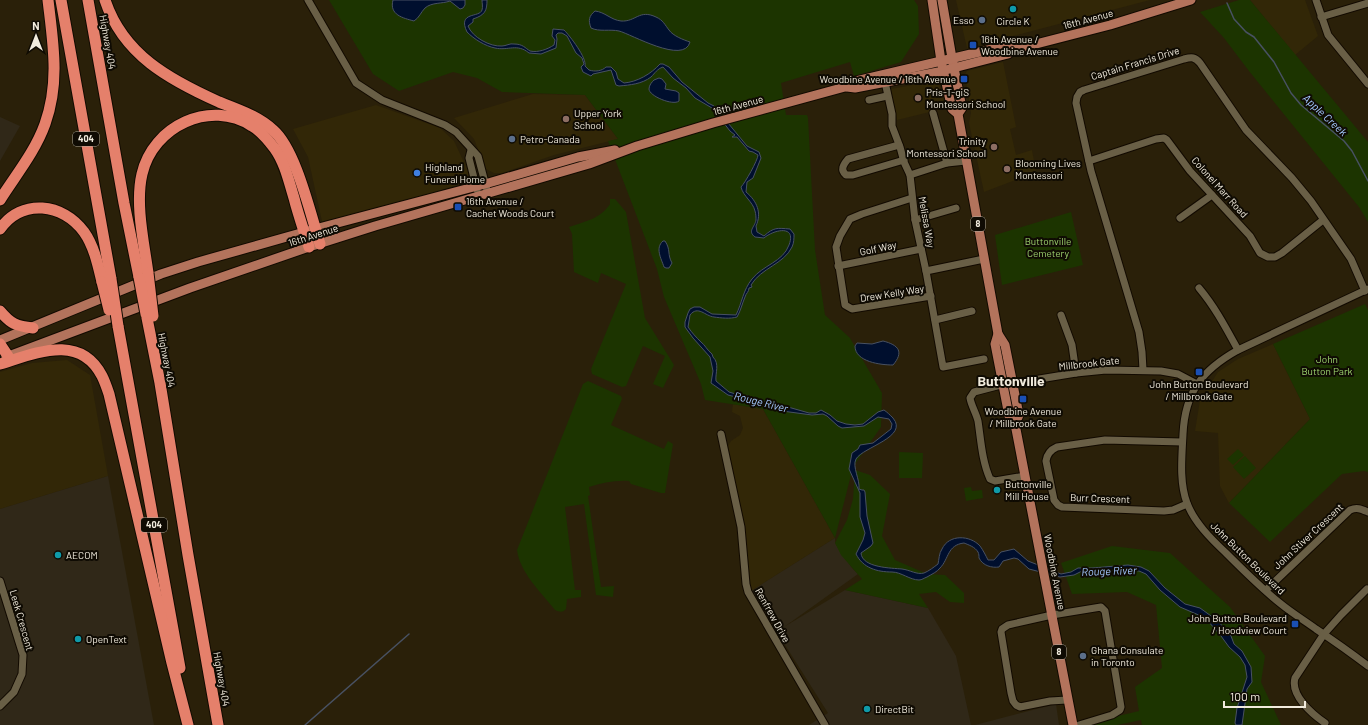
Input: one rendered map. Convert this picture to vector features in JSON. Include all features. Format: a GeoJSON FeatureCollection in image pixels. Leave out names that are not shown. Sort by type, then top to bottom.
{"type":"FeatureCollection","features":[{"type":"Feature","properties":{"kind":"highway"},"geometry":{"type":"LineString","coordinates":[[0,200],[38,139],[45,125],[53,96],[55,75],[54,50],[48,0]]}},
{"type":"Feature","properties":{"kind":"highway","name":"404"},"geometry":{"type":"LineString","coordinates":[[61,0],[107,280],[116,327],[122,346],[175,641],[188,725]]}},
{"type":"Feature","properties":{"kind":"highway","name":"Highway 404"},"geometry":{"type":"LineString","coordinates":[[88,0],[124,203],[143,275],[189,563],[218,725]]}},
{"type":"Feature","properties":{"kind":"highway"},"geometry":{"type":"LineString","coordinates":[[106,0],[110,15],[131,47],[157,69],[180,84],[245,113],[274,130],[287,147],[296,168],[309,230]]}},
{"type":"Feature","properties":{"kind":"highway"},"geometry":{"type":"LineString","coordinates":[[143,275],[140,203],[142,173],[151,152],[161,138],[173,128],[188,120],[206,115],[227,116],[249,124],[264,135],[276,150],[286,170],[314,246]]}},
{"type":"Feature","properties":{"kind":"highway"},"geometry":{"type":"LineString","coordinates":[[0,229],[5,222],[17,213],[33,208],[51,209],[67,215],[84,232],[107,280]]}},
{"type":"Feature","properties":{"kind":"highway"},"geometry":{"type":"LineString","coordinates":[[0,312],[9,321],[18,326],[33,328]]}},
{"type":"Feature","properties":{"kind":"highway"},"geometry":{"type":"LineString","coordinates":[[0,344],[3,360],[63,348],[84,355],[95,364],[103,377],[109,394],[188,725]]}},
{"type":"Feature","properties":{"kind":"main road","name":"Woodbine Avenue"},"geometry":{"type":"LineString","coordinates":[[932,0],[943,71],[952,109],[958,114],[998,334],[995,344],[1008,385],[1009,416],[1015,424],[1073,725]]}},
{"type":"Feature","properties":{"kind":"main road","name":"Woodbine Avenue"},"geometry":{"type":"LineString","coordinates":[[942,0],[962,108],[958,114]]}},
{"type":"Feature","properties":{"kind":"main road","name":"16th Avenue"},"geometry":{"type":"LineString","coordinates":[[3,360],[190,288],[314,246],[589,164],[638,146],[713,123],[844,87],[856,81],[941,61],[953,63],[1008,54],[1013,50],[1110,25],[1191,0]]}},
{"type":"Feature","properties":{"kind":"main road","name":"16th Avenue"},"geometry":{"type":"LineString","coordinates":[[844,87],[855,88],[943,71],[953,63]]}},
{"type":"Feature","properties":{"kind":"main road","name":"16th Avenue"},"geometry":{"type":"LineString","coordinates":[[0,340],[33,328],[161,274],[309,230],[476,187],[578,157],[638,146]]}},
{"type":"Feature","properties":{"kind":"street"},"geometry":{"type":"LineString","coordinates":[[308,0],[356,83],[382,100],[445,125],[456,132],[478,156],[488,194]]}},
{"type":"Feature","properties":{"kind":"street"},"geometry":{"type":"LineString","coordinates":[[1316,0],[1325,29],[1330,38],[1368,84]]}},
{"type":"Feature","properties":{"kind":"street"},"geometry":{"type":"LineString","coordinates":[[1321,17],[1368,3]]}},
{"type":"Feature","properties":{"kind":"street","name":"Captain Francis Drive"},"geometry":{"type":"LineString","coordinates":[[1144,370],[1139,332],[1106,225],[1077,109],[1077,97],[1080,92],[1084,90],[1184,59],[1192,57],[1196,58],[1246,130],[1292,178],[1311,201],[1351,259],[1366,290]]}},
{"type":"Feature","properties":{"kind":"street","name":"Melissa Way"},"geometry":{"type":"LineString","coordinates":[[885,82],[892,114],[892,126],[910,175],[912,198],[943,367],[984,359]]}},
{"type":"Feature","properties":{"kind":"street"},"geometry":{"type":"LineString","coordinates":[[868,100],[887,96]]}},
{"type":"Feature","properties":{"kind":"street"},"geometry":{"type":"LineString","coordinates":[[933,113],[947,163]]}},
{"type":"Feature","properties":{"kind":"street","name":"Colonel Marr Road"},"geometry":{"type":"LineString","coordinates":[[1089,161],[1156,139],[1164,138],[1171,143],[1190,171],[1250,236],[1260,253],[1268,257],[1275,257],[1282,253],[1323,220]]}},
{"type":"Feature","properties":{"kind":"street"},"geometry":{"type":"LineString","coordinates":[[899,145],[848,159],[842,168],[843,172],[846,176],[853,175],[904,160]]}},
{"type":"Feature","properties":{"kind":"street"},"geometry":{"type":"LineString","coordinates":[[471,150],[469,158],[479,196]]}},
{"type":"Feature","properties":{"kind":"street"},"geometry":{"type":"LineString","coordinates":[[910,175],[947,163],[966,161]]}},
{"type":"Feature","properties":{"kind":"street"},"geometry":{"type":"LineString","coordinates":[[1180,218],[1212,195]]}},
{"type":"Feature","properties":{"kind":"street","name":"Drew Kelly Way"},"geometry":{"type":"LineString","coordinates":[[912,198],[850,219],[840,236],[836,247],[845,305],[852,309],[931,296]]}},
{"type":"Feature","properties":{"kind":"street"},"geometry":{"type":"LineString","coordinates":[[916,220],[956,208]]}},
{"type":"Feature","properties":{"kind":"street","name":"Golf Way"},"geometry":{"type":"LineString","coordinates":[[838,266],[921,248]]}},
{"type":"Feature","properties":{"kind":"street"},"geometry":{"type":"LineString","coordinates":[[926,271],[984,259]]}},
{"type":"Feature","properties":{"kind":"street"},"geometry":{"type":"LineString","coordinates":[[1199,288],[1220,315],[1238,350]]}},
{"type":"Feature","properties":{"kind":"street","name":"John Button Boulevard"},"geometry":{"type":"LineString","coordinates":[[1366,290],[1238,350],[1221,359],[1211,367],[1197,384],[1186,408],[1181,458],[1182,483],[1187,504],[1201,527],[1219,546],[1281,604],[1368,666]]}},
{"type":"Feature","properties":{"kind":"street"},"geometry":{"type":"LineString","coordinates":[[935,320],[972,311]]}},
{"type":"Feature","properties":{"kind":"street"},"geometry":{"type":"LineString","coordinates":[[1061,315],[1072,345],[1076,373]]}},
{"type":"Feature","properties":{"kind":"street","name":"Millbrook Gate"},"geometry":{"type":"LineString","coordinates":[[1025,476],[995,481],[990,479],[987,473],[980,442],[974,408],[971,402],[971,395],[974,392],[1076,373],[1106,370],[1161,371],[1178,374],[1197,384]]}},
{"type":"Feature","properties":{"kind":"street","name":"Renfrew Drive"},"geometry":{"type":"LineString","coordinates":[[721,434],[741,526],[748,592],[825,725]]}},
{"type":"Feature","properties":{"kind":"street","name":"Burr Crescent"},"geometry":{"type":"LineString","coordinates":[[1182,442],[1097,441],[1051,449],[1046,456],[1046,461],[1054,500],[1062,507],[1173,510],[1187,504]]}},
{"type":"Feature","properties":{"kind":"street","name":"John Stiver Crescent"},"geometry":{"type":"LineString","coordinates":[[1266,590],[1346,513],[1355,508],[1360,508],[1368,512]]}},
{"type":"Feature","properties":{"kind":"street","name":"Leek Crescent"},"geometry":{"type":"LineString","coordinates":[[0,581],[23,654],[22,674],[14,692],[0,706]]}},
{"type":"Feature","properties":{"kind":"street"},"geometry":{"type":"LineString","coordinates":[[1325,723],[1307,709],[1293,685],[1295,678],[1324,634],[1340,615],[1367,589]]}},
{"type":"Feature","properties":{"kind":"street"},"geometry":{"type":"LineString","coordinates":[[1068,700],[1050,701],[1020,707],[1016,706],[1012,697],[1001,632],[1002,629],[1008,625],[1052,615],[1101,607],[1105,611],[1121,707],[1120,710],[1112,715],[1079,725]]}},
{"type":"Feature","properties":{"kind":"shaded area"},"geometry":{"type":"Polygon","coordinates":[[[956,0],[1150,0],[967,48],[956,0]]]}},
{"type":"Feature","properties":{"kind":"shaded area"},"geometry":{"type":"Polygon","coordinates":[[[1250,0],[1305,0],[1318,36],[1295,55],[1250,0]]]}},
{"type":"Feature","properties":{"kind":"shaded area"},"geometry":{"type":"Polygon","coordinates":[[[1003,62],[1016,127],[1010,129],[1016,155],[1032,150],[1036,172],[984,192],[969,123],[971,113],[965,74],[967,71],[1003,62]]]}},
{"type":"Feature","properties":{"kind":"shaded area","name":"Pris-T-giS Montessori School"},"geometry":{"type":"Polygon","coordinates":[[[934,81],[938,83],[946,108],[897,120],[891,89],[934,81]]]}},
{"type":"Feature","properties":{"kind":"shaded area"},"geometry":{"type":"Polygon","coordinates":[[[533,94],[585,95],[618,139],[554,155],[502,173],[494,173],[486,169],[474,139],[454,118],[533,94]]]}},
{"type":"Feature","properties":{"kind":"shaded area"},"geometry":{"type":"Polygon","coordinates":[[[376,105],[440,128],[454,141],[469,173],[464,183],[323,226],[308,157],[293,129],[376,105]]]}},
{"type":"Feature","properties":{"kind":"shaded area"},"geometry":{"type":"Polygon","coordinates":[[[0,117],[20,126],[0,161],[0,117]]]}},
{"type":"Feature","properties":{"kind":"shaded area"},"geometry":{"type":"Polygon","coordinates":[[[1273,344],[1310,419],[1229,503],[1220,486],[1218,433],[1195,431],[1200,400],[1218,372],[1238,359],[1273,344]]]}},
{"type":"Feature","properties":{"kind":"shaded area"},"geometry":{"type":"Polygon","coordinates":[[[67,360],[90,375],[108,476],[0,509],[0,372],[32,363],[67,360]]]}},
{"type":"Feature","properties":{"kind":"shaded area"},"geometry":{"type":"Polygon","coordinates":[[[733,404],[763,409],[835,538],[751,591],[745,526],[728,446],[731,441],[740,435],[743,428],[740,416],[732,412],[733,404]]]}},
{"type":"Feature","properties":{"kind":"shaded area"},"geometry":{"type":"Polygon","coordinates":[[[108,476],[154,725],[0,725],[0,509],[108,476]]]}},
{"type":"Feature","properties":{"kind":"shaded area"},"geometry":{"type":"Polygon","coordinates":[[[835,538],[835,543],[852,568],[858,574],[784,627],[845,590],[928,608],[956,656],[971,725],[809,725],[828,713],[751,591],[835,538]]]}},
{"type":"Feature","properties":{"kind":"shaded area"},"geometry":{"type":"Polygon","coordinates":[[[1056,704],[1059,725],[975,725],[1056,704]]]}},
{"type":"Feature","properties":{"kind":"green space"},"geometry":{"type":"Polygon","coordinates":[[[329,0],[914,0],[918,6],[919,34],[901,62],[854,76],[850,62],[781,83],[786,115],[807,115],[808,118],[815,250],[825,315],[850,338],[882,393],[881,427],[853,467],[835,538],[763,409],[705,400],[701,384],[664,297],[657,269],[608,141],[618,139],[585,95],[502,92],[477,78],[453,72],[399,91],[373,74],[329,0]]]}},
{"type":"Feature","properties":{"kind":"green space"},"geometry":{"type":"Polygon","coordinates":[[[1239,0],[1250,0],[1368,142],[1368,222],[1359,207],[1224,38],[1200,12],[1239,0]]]}},
{"type":"Feature","properties":{"kind":"green space"},"geometry":{"type":"Polygon","coordinates":[[[610,199],[615,199],[626,212],[645,318],[674,365],[663,388],[653,384],[665,356],[643,346],[626,386],[622,387],[592,374],[591,369],[626,284],[601,273],[598,283],[574,272],[572,234],[569,227],[587,221],[602,213],[610,204],[610,199]]]}},
{"type":"Feature","properties":{"kind":"green space","name":"Buttonville Cemetery"},"geometry":{"type":"Polygon","coordinates":[[[1071,212],[1083,265],[1002,285],[995,235],[1071,212]]]}},
{"type":"Feature","properties":{"kind":"green space","name":"John Button Park"},"geometry":{"type":"Polygon","coordinates":[[[1365,304],[1368,310],[1368,472],[1364,471],[1342,474],[1270,542],[1229,503],[1310,419],[1273,344],[1365,304]]]}},
{"type":"Feature","properties":{"kind":"green space"},"geometry":{"type":"Polygon","coordinates":[[[588,381],[621,396],[622,399],[611,425],[664,449],[668,441],[673,444],[665,493],[631,484],[629,481],[609,482],[589,487],[590,495],[588,496],[601,587],[614,586],[613,597],[596,595],[584,504],[565,507],[575,590],[581,590],[581,597],[567,599],[566,609],[560,612],[555,610],[522,567],[517,550],[583,384],[588,381]]]}},
{"type":"Feature","properties":{"kind":"green space"},"geometry":{"type":"Polygon","coordinates":[[[1238,449],[1244,455],[1233,465],[1227,459],[1238,449]]]}},
{"type":"Feature","properties":{"kind":"green space"},"geometry":{"type":"Polygon","coordinates":[[[899,452],[923,453],[922,478],[899,478],[899,452]]]}},
{"type":"Feature","properties":{"kind":"green space"},"geometry":{"type":"Polygon","coordinates":[[[1245,456],[1256,468],[1244,479],[1233,467],[1245,456]]]}},
{"type":"Feature","properties":{"kind":"green space"},"geometry":{"type":"Polygon","coordinates":[[[855,470],[870,475],[890,494],[882,536],[895,560],[927,574],[945,575],[964,593],[964,603],[950,602],[936,592],[919,594],[928,608],[845,590],[862,579],[841,555],[835,543],[847,520],[853,499],[855,470]]]}},
{"type":"Feature","properties":{"kind":"green space"},"geometry":{"type":"Polygon","coordinates":[[[971,487],[972,491],[982,490],[983,498],[966,501],[964,488],[971,487]]]}},
{"type":"Feature","properties":{"kind":"green space"},"geometry":{"type":"Polygon","coordinates":[[[1112,546],[1170,553],[1230,607],[1265,656],[1261,682],[1281,725],[1142,725],[1141,720],[1117,725],[1085,725],[1139,711],[1135,687],[1162,668],[1156,605],[1127,592],[1072,594],[1061,563],[1112,546]]]}},
{"type":"Feature","properties":{"kind":"water"},"geometry":{"type":"Polygon","coordinates":[[[393,0],[465,0],[465,5],[460,9],[450,1],[431,5],[425,8],[414,21],[401,17],[395,12],[392,5],[393,0]]]}},
{"type":"Feature","properties":{"kind":"water","name":"Rouge River"},"geometry":{"type":"Polygon","coordinates":[[[482,0],[487,0],[483,14],[473,19],[473,22],[468,26],[473,34],[487,43],[497,46],[512,44],[520,45],[524,46],[530,51],[540,51],[554,45],[555,40],[552,36],[553,29],[564,30],[578,47],[585,62],[585,66],[589,70],[598,71],[606,67],[611,67],[616,72],[618,79],[624,83],[644,77],[660,64],[663,64],[669,67],[682,82],[714,106],[747,146],[759,152],[761,158],[753,178],[747,182],[746,192],[756,203],[759,216],[756,226],[757,232],[764,236],[770,231],[776,229],[790,229],[794,234],[793,245],[784,258],[755,279],[751,285],[752,287],[749,288],[749,291],[745,296],[737,317],[714,317],[696,311],[690,315],[688,327],[712,354],[717,366],[716,381],[729,392],[809,413],[816,413],[821,410],[837,421],[846,424],[863,424],[878,412],[884,410],[893,418],[896,425],[895,431],[883,441],[860,455],[855,462],[859,489],[864,490],[865,492],[867,516],[873,543],[861,553],[866,562],[878,566],[924,573],[938,564],[940,552],[945,544],[954,539],[965,538],[976,542],[988,560],[994,560],[1001,552],[1014,549],[1028,561],[1061,574],[1071,572],[1078,568],[1128,565],[1141,567],[1149,571],[1165,588],[1185,604],[1200,608],[1218,621],[1231,636],[1234,644],[1242,651],[1251,667],[1252,682],[1247,689],[1242,725],[1236,725],[1235,723],[1237,708],[1247,677],[1245,665],[1240,657],[1229,647],[1208,621],[1201,616],[1180,607],[1160,590],[1146,574],[1139,571],[1082,571],[1074,575],[1060,577],[1029,569],[1018,559],[1014,558],[1003,561],[999,567],[991,567],[985,565],[981,561],[978,552],[972,546],[964,543],[954,546],[937,571],[920,580],[912,579],[895,572],[876,570],[862,563],[856,554],[865,533],[860,517],[860,493],[849,469],[852,453],[858,449],[860,445],[873,443],[891,429],[892,424],[889,419],[878,417],[864,426],[842,428],[823,414],[812,415],[782,411],[771,406],[728,395],[711,383],[713,371],[710,357],[685,327],[688,313],[690,309],[694,307],[700,307],[712,314],[736,315],[752,279],[762,270],[778,260],[789,245],[791,238],[787,231],[778,231],[764,238],[755,237],[752,233],[756,220],[755,212],[741,187],[756,162],[758,155],[749,151],[737,137],[732,137],[735,135],[730,131],[712,108],[695,98],[663,67],[651,77],[640,83],[619,86],[616,85],[611,70],[593,74],[591,76],[583,72],[581,67],[584,64],[582,58],[576,53],[567,36],[562,33],[558,33],[556,35],[556,48],[541,54],[529,53],[520,48],[500,49],[487,46],[467,32],[465,25],[467,18],[482,10],[482,0]]]}},
{"type":"Feature","properties":{"kind":"water"},"geometry":{"type":"Polygon","coordinates":[[[595,11],[621,21],[630,20],[645,14],[650,15],[656,17],[664,23],[673,34],[690,42],[686,48],[678,50],[668,49],[619,31],[594,29],[591,28],[589,20],[590,16],[595,11]]]}},
{"type":"Feature","properties":{"kind":"water"},"geometry":{"type":"Polygon","coordinates":[[[659,78],[666,84],[665,89],[679,93],[679,101],[672,102],[662,100],[650,92],[649,89],[651,84],[654,80],[659,78]]]}},
{"type":"Feature","properties":{"kind":"water"},"geometry":{"type":"Polygon","coordinates":[[[663,241],[667,244],[672,263],[669,268],[664,267],[659,253],[659,247],[663,241]]]}},
{"type":"Feature","properties":{"kind":"water"},"geometry":{"type":"Polygon","coordinates":[[[883,341],[893,345],[898,350],[898,356],[893,365],[870,362],[859,356],[856,351],[855,346],[857,343],[872,344],[883,341]]]}},
{"type":"Feature","properties":{"kind":"waterway","name":"Apple Creek"},"geometry":{"type":"LineString","coordinates":[[1227,3],[1234,19],[1246,32],[1254,37],[1274,62],[1291,93],[1301,105],[1344,141],[1352,151],[1368,181]]}},
{"type":"Feature","properties":{"kind":"waterway"},"geometry":{"type":"LineString","coordinates":[[305,725],[409,634]]}},
{"type":"Feature","properties":{"kind":"place","name":"Circle K"},"geometry":{"type":"Point","coordinates":[1013,9]}},
{"type":"Feature","properties":{"kind":"place","name":"Esso"},"geometry":{"type":"Point","coordinates":[982,20]}},
{"type":"Feature","properties":{"kind":"place","name":"16th Avenue / Woodbine Avenue"},"geometry":{"type":"Point","coordinates":[973,45]}},
{"type":"Feature","properties":{"kind":"place","name":"Woodbine Avenue / 16th Avenue"},"geometry":{"type":"Point","coordinates":[964,79]}},
{"type":"Feature","properties":{"kind":"place","name":"Pris-T-giS Montessori School"},"geometry":{"type":"Point","coordinates":[918,98]}},
{"type":"Feature","properties":{"kind":"place","name":"Upper York School"},"geometry":{"type":"Point","coordinates":[566,119]}},
{"type":"Feature","properties":{"kind":"place","name":"Petro-Canada"},"geometry":{"type":"Point","coordinates":[512,139]}},
{"type":"Feature","properties":{"kind":"place","name":"Trinity Montessori School"},"geometry":{"type":"Point","coordinates":[994,147]}},
{"type":"Feature","properties":{"kind":"place","name":"Blooming Lives Montessori"},"geometry":{"type":"Point","coordinates":[1007,169]}},
{"type":"Feature","properties":{"kind":"place","name":"Highland Funeral Home"},"geometry":{"type":"Point","coordinates":[417,173]}},
{"type":"Feature","properties":{"kind":"place","name":"16th Avenue / Cachet Woods Court"},"geometry":{"type":"Point","coordinates":[458,207]}},
{"type":"Feature","properties":{"kind":"place","name":"John Button Boulevard / Millbrook Gate"},"geometry":{"type":"Point","coordinates":[1199,372]}},
{"type":"Feature","properties":{"kind":"place","name":"Woodbine Avenue / Millbrook Gate"},"geometry":{"type":"Point","coordinates":[1023,399]}},
{"type":"Feature","properties":{"kind":"place","name":"Buttonville Mill House"},"geometry":{"type":"Point","coordinates":[997,490]}},
{"type":"Feature","properties":{"kind":"place","name":"AECOM"},"geometry":{"type":"Point","coordinates":[58,555]}},
{"type":"Feature","properties":{"kind":"place","name":"John Button Boulevard / Hoodview Court"},"geometry":{"type":"Point","coordinates":[1295,624]}},
{"type":"Feature","properties":{"kind":"place","name":"OpenText"},"geometry":{"type":"Point","coordinates":[78,639]}},
{"type":"Feature","properties":{"kind":"place","name":"Ghana Consulate in Toronto"},"geometry":{"type":"Point","coordinates":[1083,656]}},
{"type":"Feature","properties":{"kind":"place","name":"DirectBit"},"geometry":{"type":"Point","coordinates":[867,709]}},
{"type":"Feature","properties":{"kind":"district","name":"Buttonville"},"geometry":{"type":"Point","coordinates":[1011,381]}}]}
